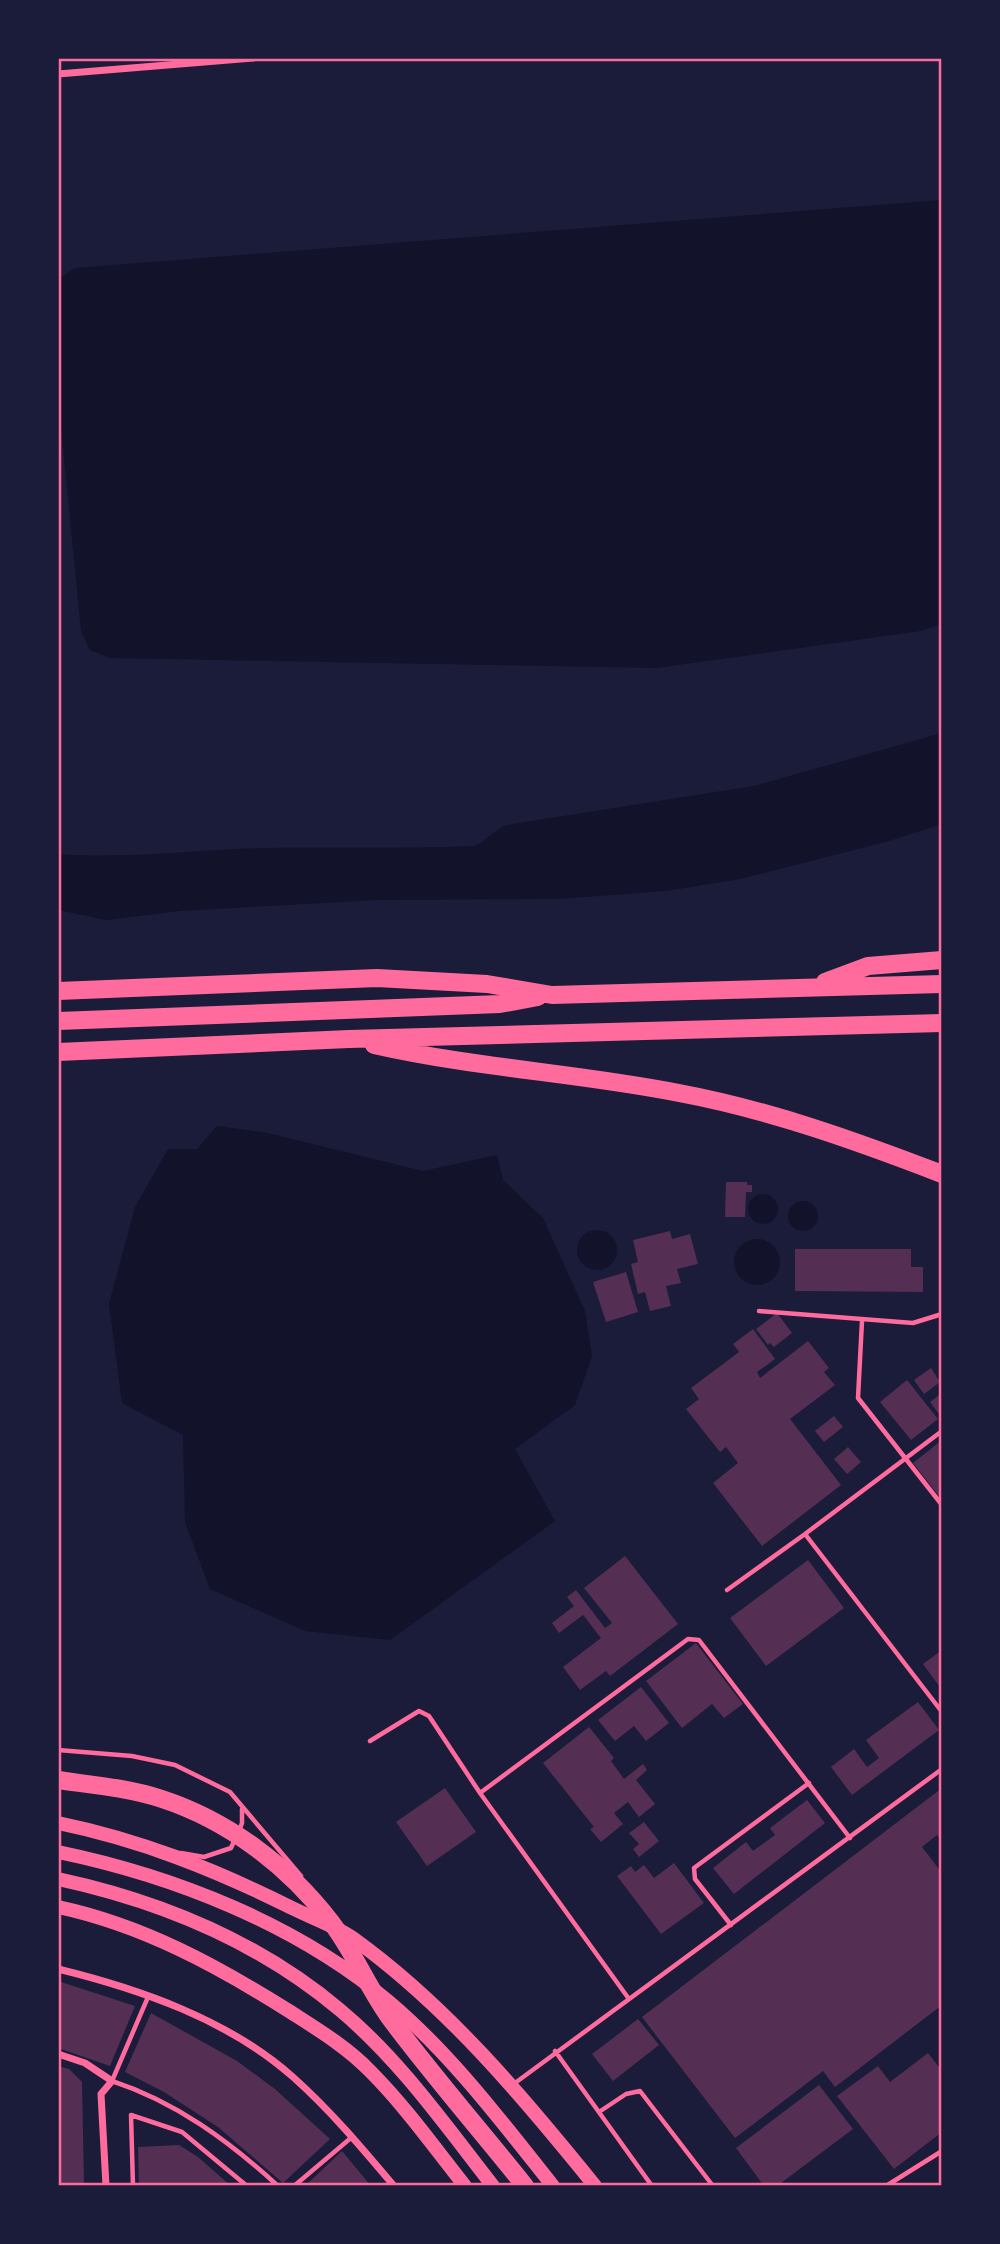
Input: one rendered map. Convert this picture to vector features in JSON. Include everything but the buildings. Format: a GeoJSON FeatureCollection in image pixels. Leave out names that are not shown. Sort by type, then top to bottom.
{"type":"FeatureCollection","features":[{"type":"Feature","properties":{"kind":"highway"},"geometry":{"type":"LineString","coordinates":[[808,988],[868,966],[942,960]]}},
{"type":"Feature","properties":{"kind":"highway"},"geometry":{"type":"LineString","coordinates":[[58,991],[377,978],[486,984],[552,995]]}},
{"type":"Feature","properties":{"kind":"highway"},"geometry":{"type":"LineString","coordinates":[[58,1021],[500,1004],[552,995],[942,984]]}},
{"type":"Feature","properties":{"kind":"highway"},"geometry":{"type":"LineString","coordinates":[[58,1052],[349,1039],[942,1023]]}},
{"type":"Feature","properties":{"kind":"highway"},"geometry":{"type":"LineString","coordinates":[[349,1039],[427,1057],[599,1080],[734,1105],[803,1124],[942,1174]]}},
{"type":"Feature","properties":{"kind":"highway"},"geometry":{"type":"LineString","coordinates":[[58,1780],[114,1787],[162,1799],[207,1818],[246,1841],[290,1875],[332,1923],[390,2019],[525,2186]]}},
{"type":"Feature","properties":{"kind":"main road"},"geometry":{"type":"LineString","coordinates":[[58,1823],[163,1850],[207,1867],[352,1937],[411,1985],[513,2086],[595,2186]]}},
{"type":"Feature","properties":{"kind":"main road"},"geometry":{"type":"LineString","coordinates":[[58,1852],[112,1863],[194,1891],[304,1944],[357,1978],[388,2000],[443,2054],[553,2186]]}},
{"type":"Feature","properties":{"kind":"main road"},"geometry":{"type":"LineString","coordinates":[[58,1879],[130,1897],[196,1921],[294,1974],[368,2036],[493,2185]]}},
{"type":"Feature","properties":{"kind":"main road"},"geometry":{"type":"LineString","coordinates":[[58,1907],[125,1925],[183,1949],[232,1974],[331,2038],[369,2069],[464,2186]]}},
{"type":"Feature","properties":{"kind":"street"},"geometry":{"type":"LineString","coordinates":[[58,74],[253,58]]}},
{"type":"Feature","properties":{"kind":"street"},"geometry":{"type":"LineString","coordinates":[[58,1969],[106,1981],[215,2024],[291,2075],[352,2137],[394,2186]]}},
{"type":"Feature","properties":{"kind":"street"},"geometry":{"type":"LineString","coordinates":[[58,2054],[85,2063],[113,2081],[102,2094],[106,2186]]}},
{"type":"Feature","properties":{"kind":"lane"},"geometry":{"type":"LineString","coordinates":[[759,1311],[913,1323],[942,1314]]}},
{"type":"Feature","properties":{"kind":"lane"},"geometry":{"type":"LineString","coordinates":[[863,1321],[858,1398],[942,1505]]}},
{"type":"Feature","properties":{"kind":"lane"},"geometry":{"type":"LineString","coordinates":[[727,1590],[942,1431]]}},
{"type":"Feature","properties":{"kind":"lane"},"geometry":{"type":"LineString","coordinates":[[805,1534],[942,1712]]}},
{"type":"Feature","properties":{"kind":"lane"},"geometry":{"type":"LineString","coordinates":[[480,1793],[688,1639],[699,1640],[850,1838]]}},
{"type":"Feature","properties":{"kind":"lane"},"geometry":{"type":"LineString","coordinates":[[370,1741],[419,1711],[429,1716],[480,1793],[629,1999]]}},
{"type":"Feature","properties":{"kind":"lane"},"geometry":{"type":"LineString","coordinates":[[58,1750],[132,1756],[175,1765],[230,1792],[352,1937]]}},
{"type":"Feature","properties":{"kind":"lane"},"geometry":{"type":"LineString","coordinates":[[513,2086],[517,2078],[942,1769]]}},
{"type":"Feature","properties":{"kind":"lane"},"geometry":{"type":"LineString","coordinates":[[731,1925],[695,1879],[694,1868],[809,1783]]}},
{"type":"Feature","properties":{"kind":"lane"},"geometry":{"type":"LineString","coordinates":[[163,1850],[204,1857],[231,1847],[243,1822],[242,1808]]}},
{"type":"Feature","properties":{"kind":"lane"},"geometry":{"type":"LineString","coordinates":[[148,1997],[113,2081],[141,2090],[210,2130],[278,2186]]}},
{"type":"Feature","properties":{"kind":"lane"},"geometry":{"type":"LineString","coordinates":[[555,2051],[652,2186]]}},
{"type":"Feature","properties":{"kind":"lane"},"geometry":{"type":"LineString","coordinates":[[599,2112],[626,2094],[640,2091],[713,2186]]}},
{"type":"Feature","properties":{"kind":"lane"},"geometry":{"type":"LineString","coordinates":[[133,2186],[131,2115],[181,2133],[247,2186]]}},
{"type":"Feature","properties":{"kind":"lane"},"geometry":{"type":"LineString","coordinates":[[294,2186],[352,2137]]}},
{"type":"Feature","properties":{"kind":"lane"},"geometry":{"type":"LineString","coordinates":[[886,2186],[942,2151]]}},
{"type":"Feature","properties":{"kind":"shaded area"},"geometry":{"type":"Polygon","coordinates":[[[942,200],[942,624],[920,631],[657,668],[110,658],[90,650],[81,631],[58,396],[58,279],[75,268],[942,200]]]}},
{"type":"Feature","properties":{"kind":"shaded area"},"geometry":{"type":"Polygon","coordinates":[[[942,733],[942,824],[889,841],[740,879],[666,891],[556,899],[375,900],[180,911],[106,920],[58,910],[58,854],[159,854],[260,848],[474,846],[507,825],[754,786],[942,733]]]}},
{"type":"Feature","properties":{"kind":"shaded area"},"geometry":{"type":"Polygon","coordinates":[[[217,1126],[268,1133],[423,1171],[497,1155],[503,1180],[543,1218],[585,1311],[592,1356],[575,1405],[515,1449],[555,1521],[390,1640],[305,1631],[210,1589],[185,1522],[183,1435],[122,1403],[109,1304],[135,1207],[168,1149],[197,1149],[217,1126]]]}},
{"type":"Feature","properties":{"kind":"shaded area"},"geometry":{"type":"Polygon","coordinates":[[[763,1194],[769,1195],[777,1203],[777,1215],[769,1223],[763,1224],[757,1223],[749,1215],[748,1209],[749,1203],[757,1195],[763,1194]]]}},
{"type":"Feature","properties":{"kind":"shaded area"},"geometry":{"type":"Polygon","coordinates":[[[803,1201],[809,1202],[817,1210],[817,1222],[809,1230],[803,1231],[797,1230],[789,1222],[788,1216],[789,1210],[797,1202],[803,1201]]]}},
{"type":"Feature","properties":{"kind":"shaded area"},"geometry":{"type":"Polygon","coordinates":[[[597,1230],[605,1231],[611,1236],[616,1242],[616,1258],[611,1264],[605,1269],[597,1270],[589,1269],[583,1264],[578,1258],[577,1250],[578,1242],[583,1236],[589,1231],[597,1230]]]}},
{"type":"Feature","properties":{"kind":"shaded area"},"geometry":{"type":"Polygon","coordinates":[[[757,1239],[773,1246],[780,1262],[773,1278],[757,1285],[741,1278],[734,1262],[741,1246],[757,1239]]]}}]}
